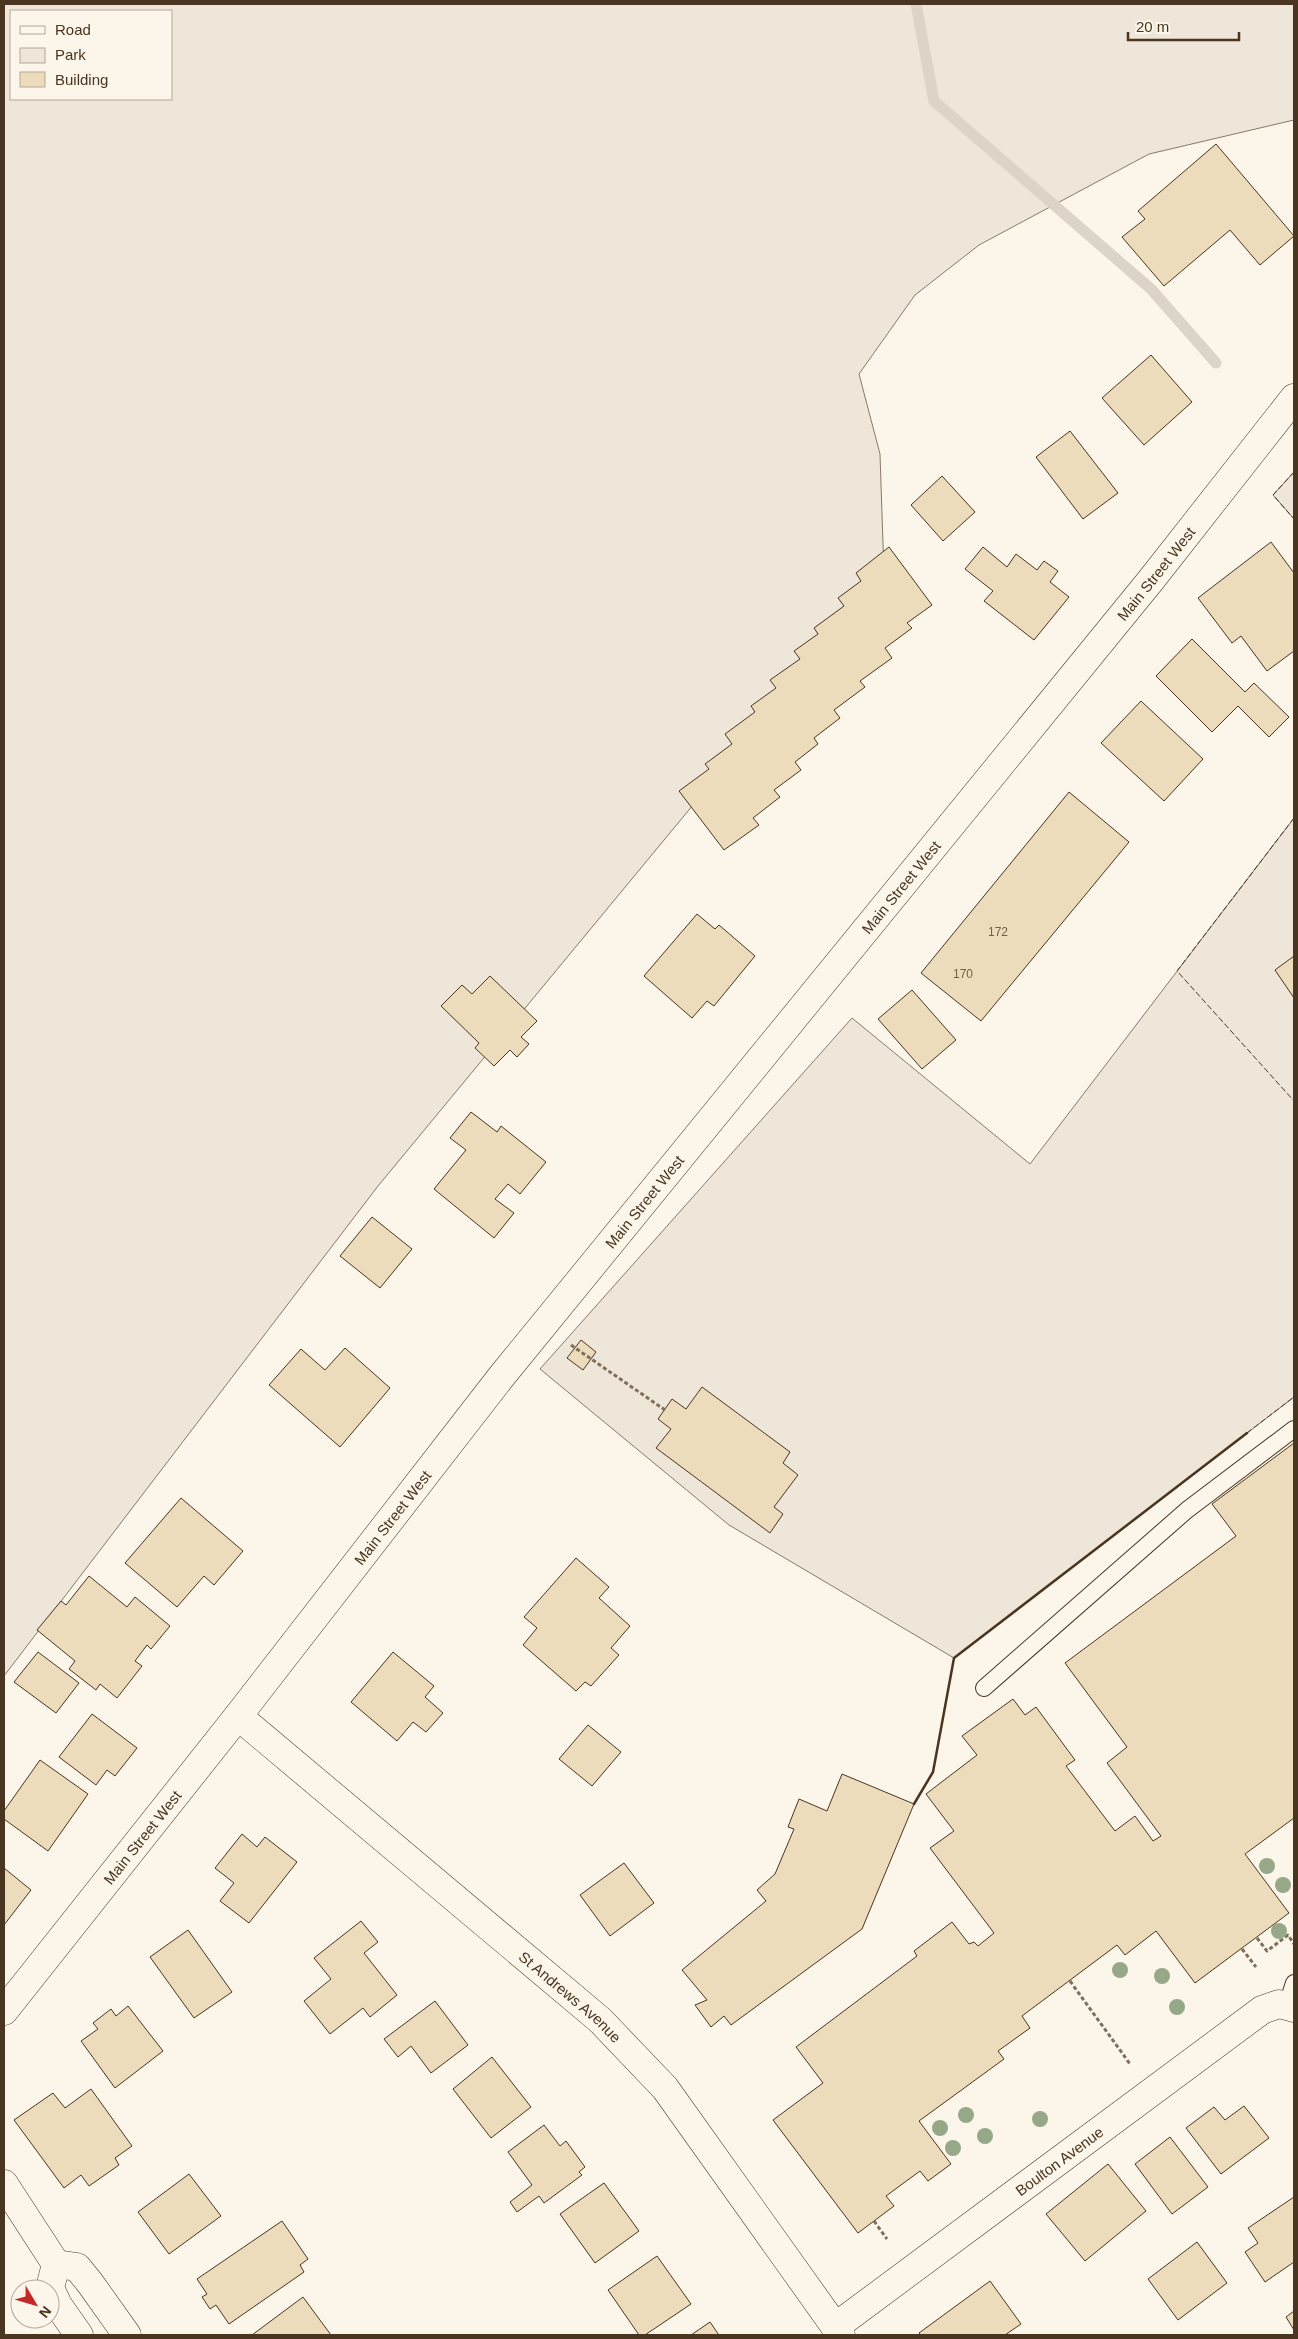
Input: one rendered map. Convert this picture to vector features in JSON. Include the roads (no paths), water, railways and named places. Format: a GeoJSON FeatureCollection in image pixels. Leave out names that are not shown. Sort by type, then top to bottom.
{"type":"FeatureCollection","features":[{"type":"Feature","properties":{"kind":"main road","name":"Main Street West"},"geometry":{"type":"LineString","coordinates":[[4,2011],[238,1716],[501,1377],[1151,580],[1294,398]]}},
{"type":"Feature","properties":{"kind":"main road","name":"St Andrews Avenue"},"geometry":{"type":"LineString","coordinates":[[238,1716],[600,2020],[665,2088],[838,2331]]}},
{"type":"Feature","properties":{"kind":"main road","name":"Boulton Avenue"},"geometry":{"type":"LineString","coordinates":[[838,2331],[1251,2018],[1272,2005],[1292,1999]]}},
{"type":"Feature","properties":{"kind":"main road"},"geometry":{"type":"LineString","coordinates":[[4,2184],[56,2264],[50,2288],[58,2305],[80,2335]]}},
{"type":"Feature","properties":{"kind":"main road"},"geometry":{"type":"LineString","coordinates":[[56,2264],[77,2267],[127,2335]]}},
{"type":"Feature","properties":{"kind":"lane"},"geometry":{"type":"LineString","coordinates":[[984,1688],[1187,1510],[1294,1429]]}},
{"type":"Feature","properties":{"kind":"waterway"},"geometry":{"type":"LineString","coordinates":[[916,4],[934,101],[1151,289],[1216,363]]}}]}
